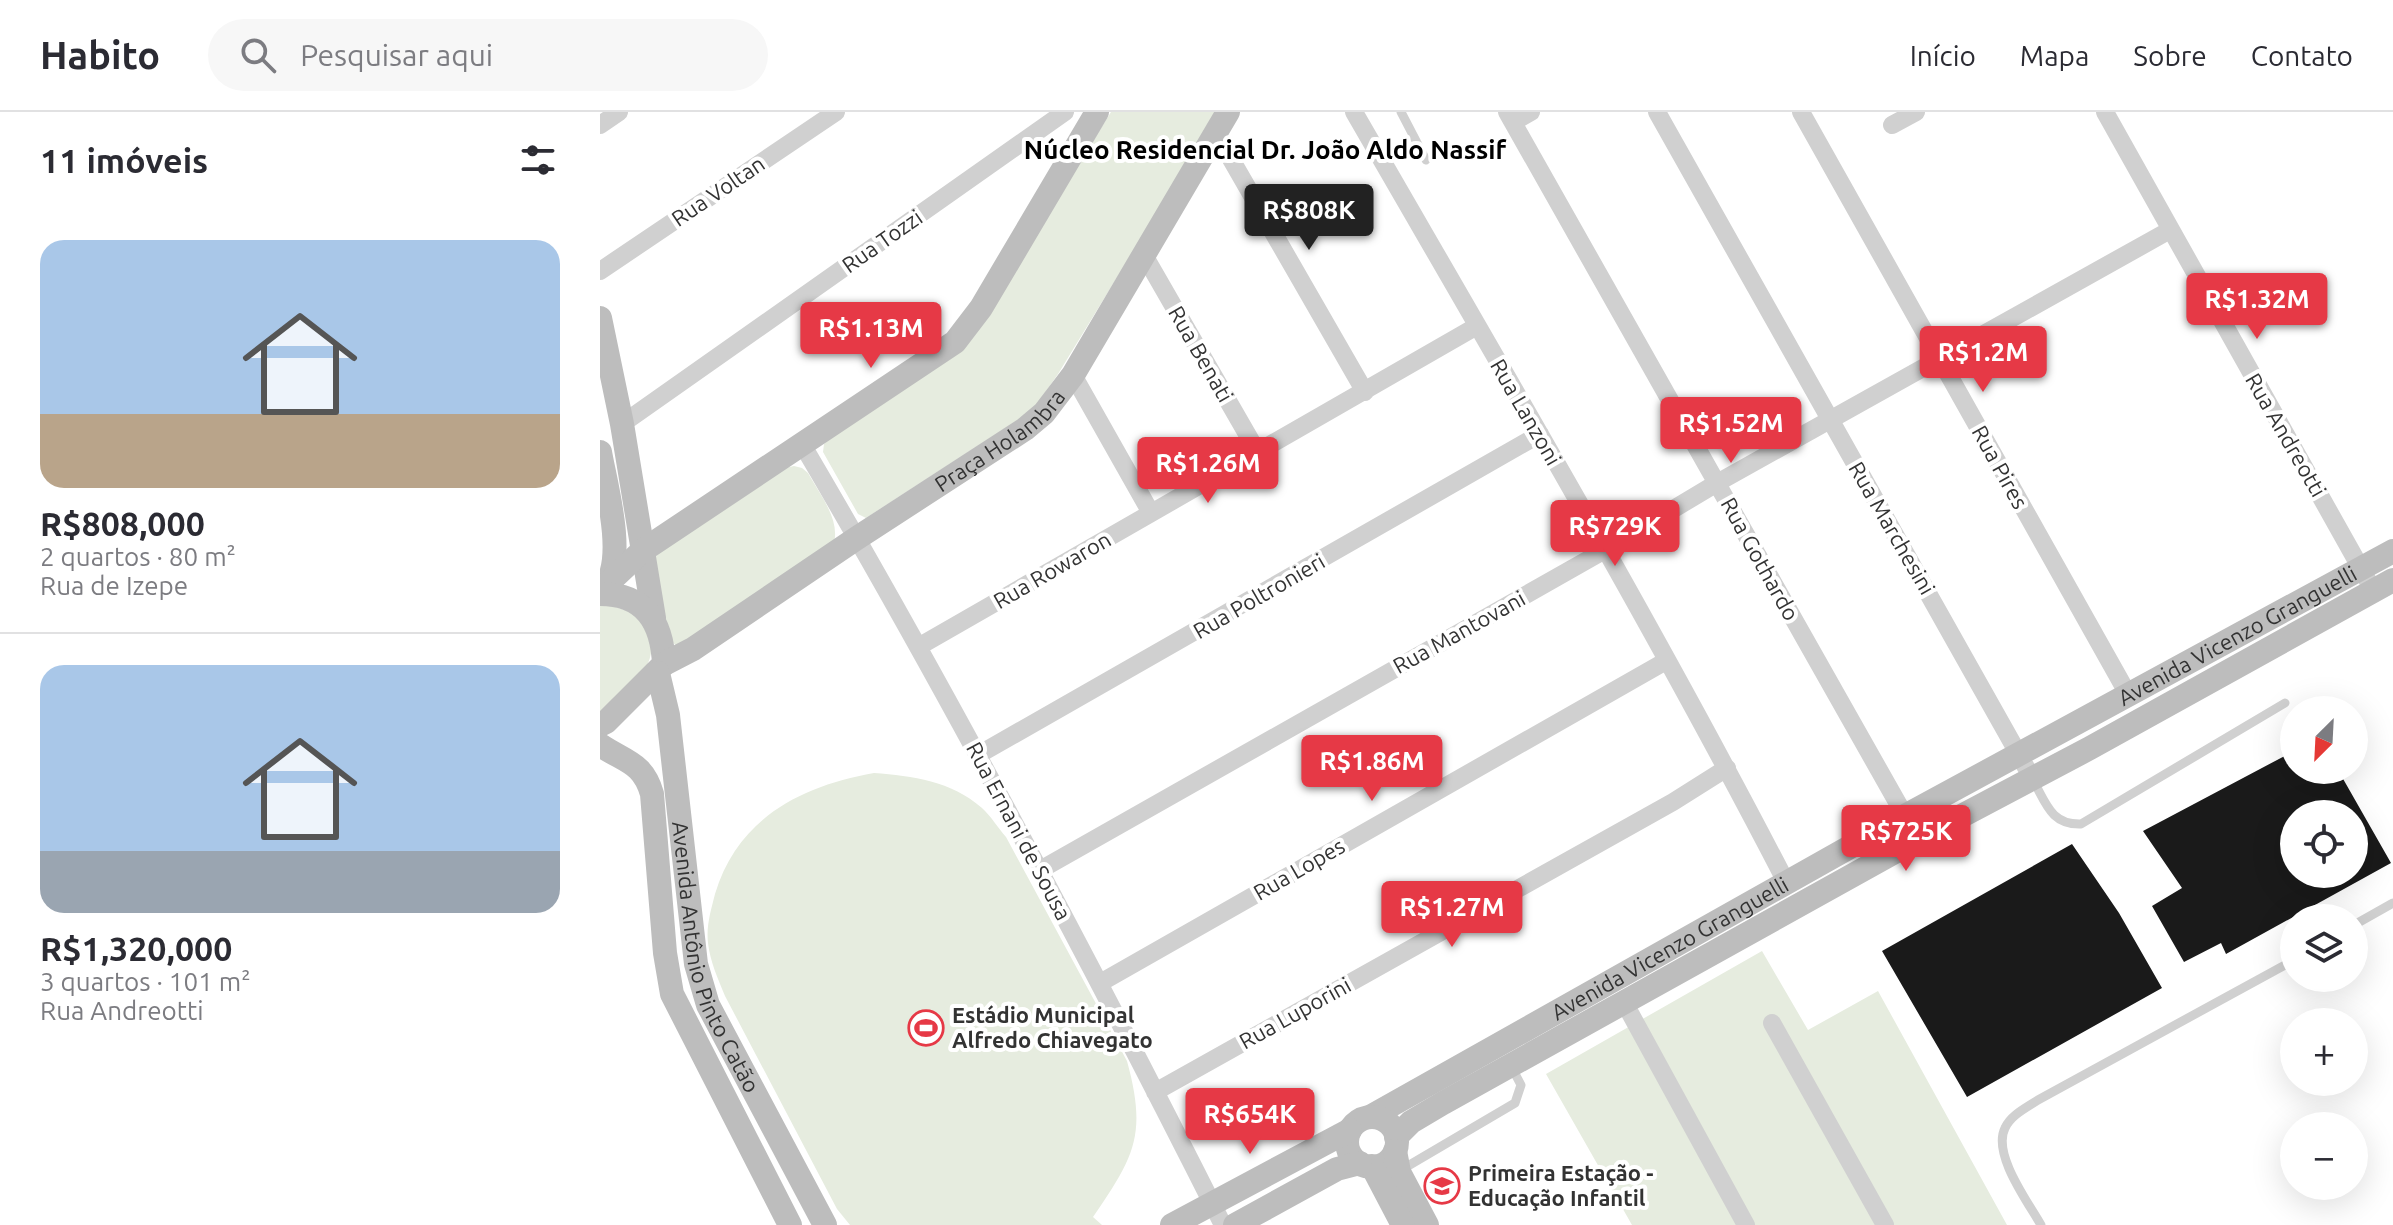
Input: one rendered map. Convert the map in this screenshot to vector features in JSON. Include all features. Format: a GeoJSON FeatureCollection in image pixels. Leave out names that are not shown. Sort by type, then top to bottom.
{"type":"FeatureCollection","features":[{"type":"Feature","properties":{"kind":"street"},"geometry":{"type":"LineString","coordinates":[[600,125],[619,112]]}},
{"type":"Feature","properties":{"kind":"street","name":"Rua Tozzi"},"geometry":{"type":"LineString","coordinates":[[622,424],[1065,112]]}},
{"type":"Feature","properties":{"kind":"street"},"geometry":{"type":"LineString","coordinates":[[602,590],[642,551],[955,342],[981,308],[1097,112]]}},
{"type":"Feature","properties":{"kind":"street","name":"Rua Lanzoni"},"geometry":{"type":"LineString","coordinates":[[1354,112],[1540,434],[1727,768],[1786,882]]}},
{"type":"Feature","properties":{"kind":"street"},"geometry":{"type":"LineString","coordinates":[[1510,117],[1531,112]]}},
{"type":"Feature","properties":{"kind":"street","name":"Rua Marchesini"},"geometry":{"type":"LineString","coordinates":[[1657,112],[2032,778]]}},
{"type":"Feature","properties":{"kind":"street","name":"Rua Pires"},"geometry":{"type":"LineString","coordinates":[[1801,112],[2129,696]]}},
{"type":"Feature","properties":{"kind":"street"},"geometry":{"type":"LineString","coordinates":[[1892,125],[1916,112]]}},
{"type":"Feature","properties":{"kind":"street","name":"Rua Andreotti"},"geometry":{"type":"LineString","coordinates":[[2105,112],[2361,568],[2383,585]]}},
{"type":"Feature","properties":{"kind":"street","name":"Rua Voltan"},"geometry":{"type":"LineString","coordinates":[[600,271],[825,115]]}},
{"type":"Feature","properties":{"kind":"street","name":"Rua Gothardo"},"geometry":{"type":"LineString","coordinates":[[1510,117],[1918,839]]}},
{"type":"Feature","properties":{"kind":"street"},"geometry":{"type":"LineString","coordinates":[[1222,122],[1365,392]]}},
{"type":"Feature","properties":{"kind":"street","name":"Praça Holambra"},"geometry":{"type":"LineString","coordinates":[[600,725],[661,668],[1025,429],[1044,413],[1073,375],[1222,122]]}},
{"type":"Feature","properties":{"kind":"street","name":"Rua Mantovani"},"geometry":{"type":"LineString","coordinates":[[1040,870],[1605,550],[1717,483],[2170,230]]}},
{"type":"Feature","properties":{"kind":"street","name":"Rua Benati"},"geometry":{"type":"LineString","coordinates":[[1144,255],[1258,453]]}},
{"type":"Feature","properties":{"kind":"street","name":"Avenida Antônio Pinto Catão"},"geometry":{"type":"LineString","coordinates":[[600,318],[622,424],[654,618],[661,640],[661,668],[701,985],[708,1005],[825,1225]]}},
{"type":"Feature","properties":{"kind":"street","name":"Rua Rowaron"},"geometry":{"type":"LineString","coordinates":[[918,647],[1477,326]]}},
{"type":"Feature","properties":{"kind":"street"},"geometry":{"type":"LineString","coordinates":[[1073,375],[1151,513]]}},
{"type":"Feature","properties":{"kind":"street","name":"Rua Poltronieri"},"geometry":{"type":"LineString","coordinates":[[978,755],[1540,434]]}},
{"type":"Feature","properties":{"kind":"street","name":"Rua Ernani de Sousa"},"geometry":{"type":"LineString","coordinates":[[802,444],[1040,870],[1217,1214]]}},
{"type":"Feature","properties":{"kind":"street"},"geometry":{"type":"LineString","coordinates":[[600,452],[614,543],[613,570],[602,590]]}},
{"type":"Feature","properties":{"kind":"street","name":"Avenida Vicenzo Granguelli"},"geometry":{"type":"LineString","coordinates":[[1172,1225],[1217,1214],[1360,1123],[1786,882],[2393,551]]}},
{"type":"Feature","properties":{"kind":"street","name":"Avenida Vicenzo Granguelli"},"geometry":{"type":"LineString","coordinates":[[1235,1225],[1337,1169],[1386,1162],[1397,1153],[1411,1122],[1918,839],[2383,585]]}},
{"type":"Feature","properties":{"kind":"street"},"geometry":{"type":"LineString","coordinates":[[602,590],[637,602],[654,618]]}},
{"type":"Feature","properties":{"kind":"street","name":"Rua Lopes"},"geometry":{"type":"LineString","coordinates":[[1100,983],[1666,661]]}},
{"type":"Feature","properties":{"kind":"street","name":"Avenida Antônio Pinto Catão"},"geometry":{"type":"LineString","coordinates":[[600,745],[637,765],[648,780],[652,794],[665,953],[672,994],[790,1225]]}},
{"type":"Feature","properties":{"kind":"street","name":"Rua Luporini"},"geometry":{"type":"LineString","coordinates":[[1155,1092],[1659,810],[1727,768]]}},
{"type":"Feature","properties":{"kind":"street"},"geometry":{"type":"LineString","coordinates":[[1624,1002],[1746,1225]]}},
{"type":"Feature","properties":{"kind":"street"},"geometry":{"type":"LineString","coordinates":[[1772,1023],[1885,1225]]}},
{"type":"Feature","properties":{"kind":"street"},"geometry":{"type":"LineString","coordinates":[[1403,1225],[1366,1165],[1354,1158],[1347,1145],[1360,1123],[1384,1120],[1394,1130],[1397,1153],[1427,1225]]}},
{"type":"Feature","properties":{"kind":"lane"},"geometry":{"type":"LineString","coordinates":[[1401,112],[1426,160]]}},
{"type":"Feature","properties":{"kind":"lane"},"geometry":{"type":"LineString","coordinates":[[2032,778],[2053,816],[2067,824],[2081,824],[2280,706]]}},
{"type":"Feature","properties":{"kind":"lane"},"geometry":{"type":"LineString","coordinates":[[2368,917],[2393,903]]}},
{"type":"Feature","properties":{"kind":"lane"},"geometry":{"type":"LineString","coordinates":[[2041,1225],[2003,1155],[2001,1140],[2005,1126],[2015,1115],[2280,968]]}},
{"type":"Feature","properties":{"kind":"lane"},"geometry":{"type":"LineString","coordinates":[[1397,1153],[1412,1162],[1515,1103],[1521,1085],[1511,1065]]}},
{"type":"Feature","properties":{"kind":"shaded area"},"geometry":{"type":"Polygon","coordinates":[[[1111,112],[1218,112],[1033,410],[866,518],[858,514],[823,452],[824,444],[969,340],[1111,112]]]}},
{"type":"Feature","properties":{"kind":"shaded area"},"geometry":{"type":"Polygon","coordinates":[[[794,466],[808,473],[828,508],[835,527],[833,546],[677,646],[665,637],[654,560],[658,553],[785,468],[794,466]]]}},
{"type":"Feature","properties":{"kind":"shaded area"},"geometry":{"type":"Polygon","coordinates":[[[600,602],[640,615],[651,645],[647,666],[641,675],[600,713],[600,602]]]}},
{"type":"Feature","properties":{"kind":"shaded area","name":"Estádio Municipal Alfredo Chiavegato"},"geometry":{"type":"Polygon","coordinates":[[[874,773],[917,778],[944,786],[982,808],[1006,837],[1127,1061],[1133,1086],[1136,1126],[1133,1144],[1119,1177],[1093,1217],[1102,1225],[850,1225],[837,1209],[725,996],[708,943],[709,918],[725,868],[739,845],[756,826],[798,797],[847,779],[874,773]]]}},
{"type":"Feature","properties":{"kind":"shaded area"},"geometry":{"type":"Polygon","coordinates":[[[1762,951],[1808,1030],[1878,991],[2007,1225],[1632,1225],[1546,1074],[1762,951]]]}},
{"type":"Feature","properties":{"kind":"building"},"geometry":{"type":"Polygon","coordinates":[[[2280,758],[2280,784],[2346,784],[2355,800],[2280,800],[2280,888],[2346,888],[2317,904],[2280,904],[2280,924],[2226,954],[2221,943],[2184,962],[2152,906],[2182,888],[2143,831],[2280,758]]]}},
{"type":"Feature","properties":{"kind":"building"},"geometry":{"type":"Polygon","coordinates":[[[2368,823],[2391,863],[2368,876],[2368,823]]]}},
{"type":"Feature","properties":{"kind":"building"},"geometry":{"type":"Polygon","coordinates":[[[2072,844],[2119,913],[2162,988],[1967,1097],[1882,951],[2072,844]]]}},
{"type":"Feature","properties":{"kind":"place","name":"Estádio Municipal Alfredo Chiavegato"},"geometry":{"type":"Point","coordinates":[926,1028]}},
{"type":"Feature","properties":{"kind":"place","name":"Primeira Estação - Educação Infantil"},"geometry":{"type":"Point","coordinates":[1442,1186]}},
{"type":"Feature","properties":{"kind":"district","name":"Núcleo Residencial Dr. João Aldo Nassif"},"geometry":{"type":"Point","coordinates":[1265,150]}}]}
